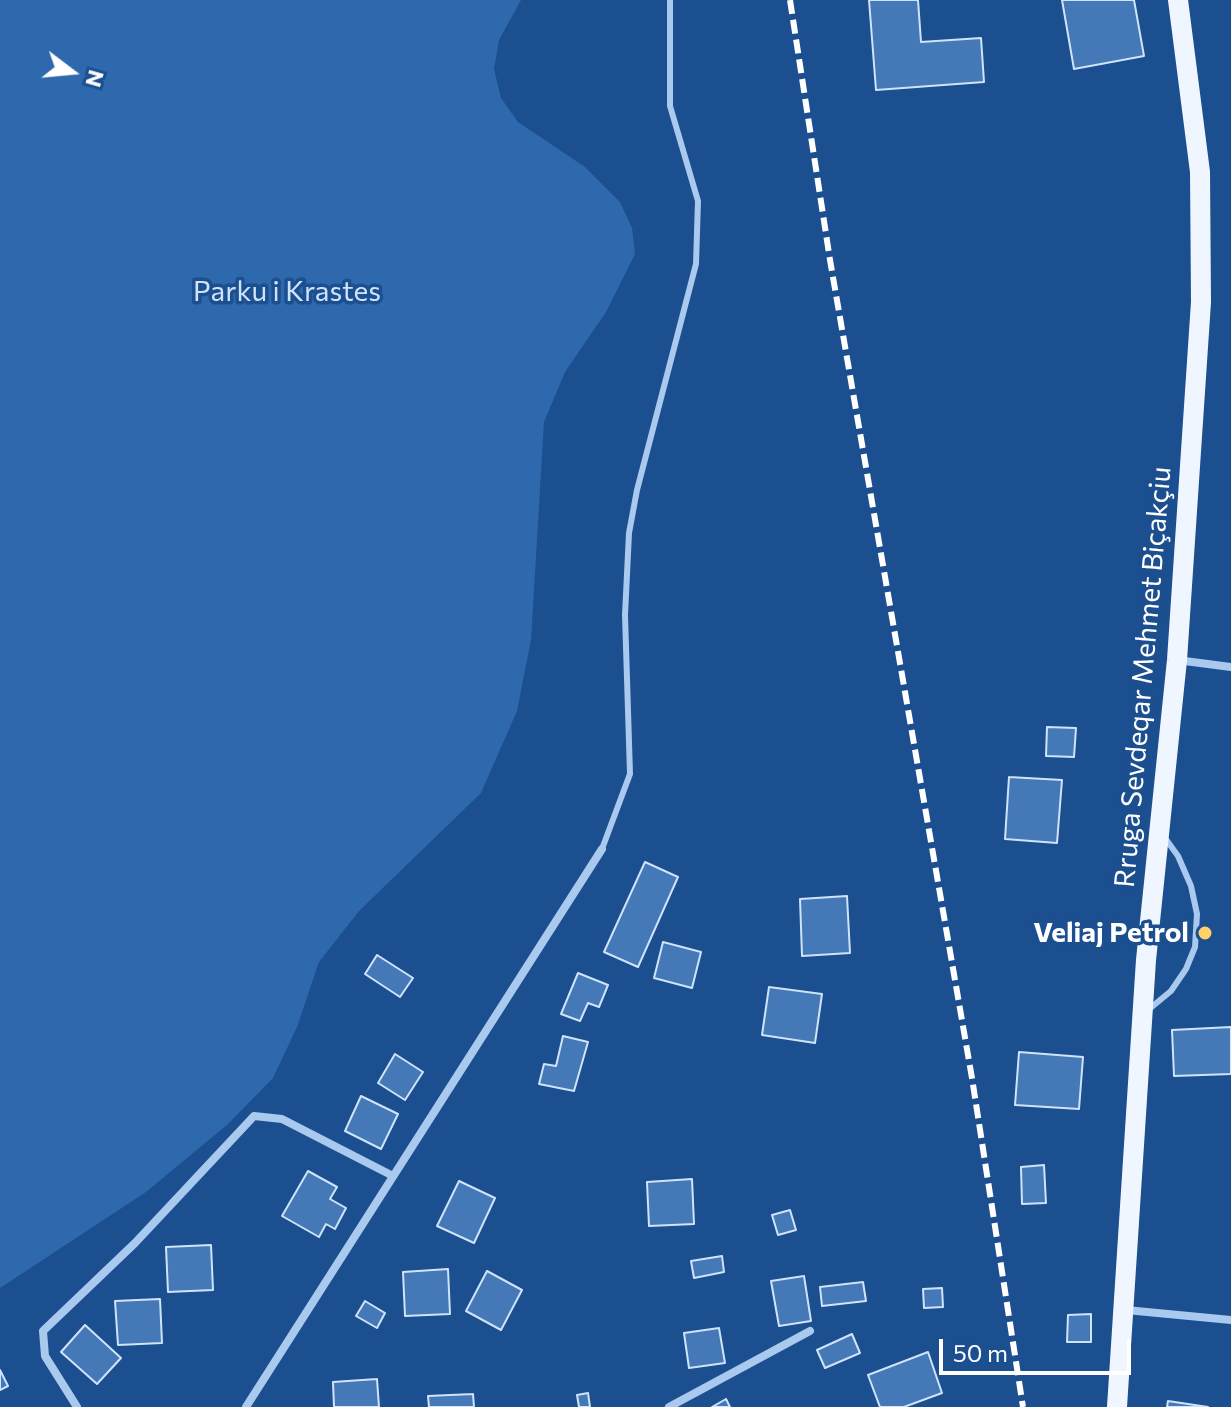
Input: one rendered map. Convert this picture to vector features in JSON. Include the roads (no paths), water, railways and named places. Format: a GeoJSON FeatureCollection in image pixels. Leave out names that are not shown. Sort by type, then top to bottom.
{"type":"FeatureCollection","features":[{"type":"Feature","properties":{"kind":"main road","name":"Rruga Sevdeqar Mehmet Biçakçiu"},"geometry":{"type":"LineString","coordinates":[[1117,1407],[1126,1310],[1143,1015],[1177,660],[1201,302],[1200,172],[1178,0]]}},
{"type":"Feature","properties":{"kind":"street"},"geometry":{"type":"LineString","coordinates":[[1177,660],[1231,667]]}},
{"type":"Feature","properties":{"kind":"street"},"geometry":{"type":"LineString","coordinates":[[246,1407],[602,849]]}},
{"type":"Feature","properties":{"kind":"street"},"geometry":{"type":"LineString","coordinates":[[77,1407],[45,1356],[43,1331],[135,1243],[254,1116],[282,1119],[393,1176]]}},
{"type":"Feature","properties":{"kind":"street"},"geometry":{"type":"LineString","coordinates":[[1126,1310],[1231,1320]]}},
{"type":"Feature","properties":{"kind":"street"},"geometry":{"type":"LineString","coordinates":[[669,1407],[810,1331]]}},
{"type":"Feature","properties":{"kind":"lane"},"geometry":{"type":"LineString","coordinates":[[602,849],[630,774],[625,615],[629,533],[637,490],[696,264],[698,201],[670,106],[670,0]]}},
{"type":"Feature","properties":{"kind":"lane"},"geometry":{"type":"LineString","coordinates":[[1143,1015],[1171,991],[1186,969],[1195,947],[1197,914],[1191,886],[1178,856],[1159,831]]}},
{"type":"Feature","properties":{"kind":"railway"},"geometry":{"type":"LineString","coordinates":[[790,0],[830,260],[972,1078],[1023,1407]]}},
{"type":"Feature","properties":{"kind":"place","name":"Veliaj Petrol"},"geometry":{"type":"Point","coordinates":[1205,933]}},
{"type":"Feature","properties":{"kind":"park label","name":"Parku i Krastes"},"geometry":{"type":"Point","coordinates":[287,292]}}]}
